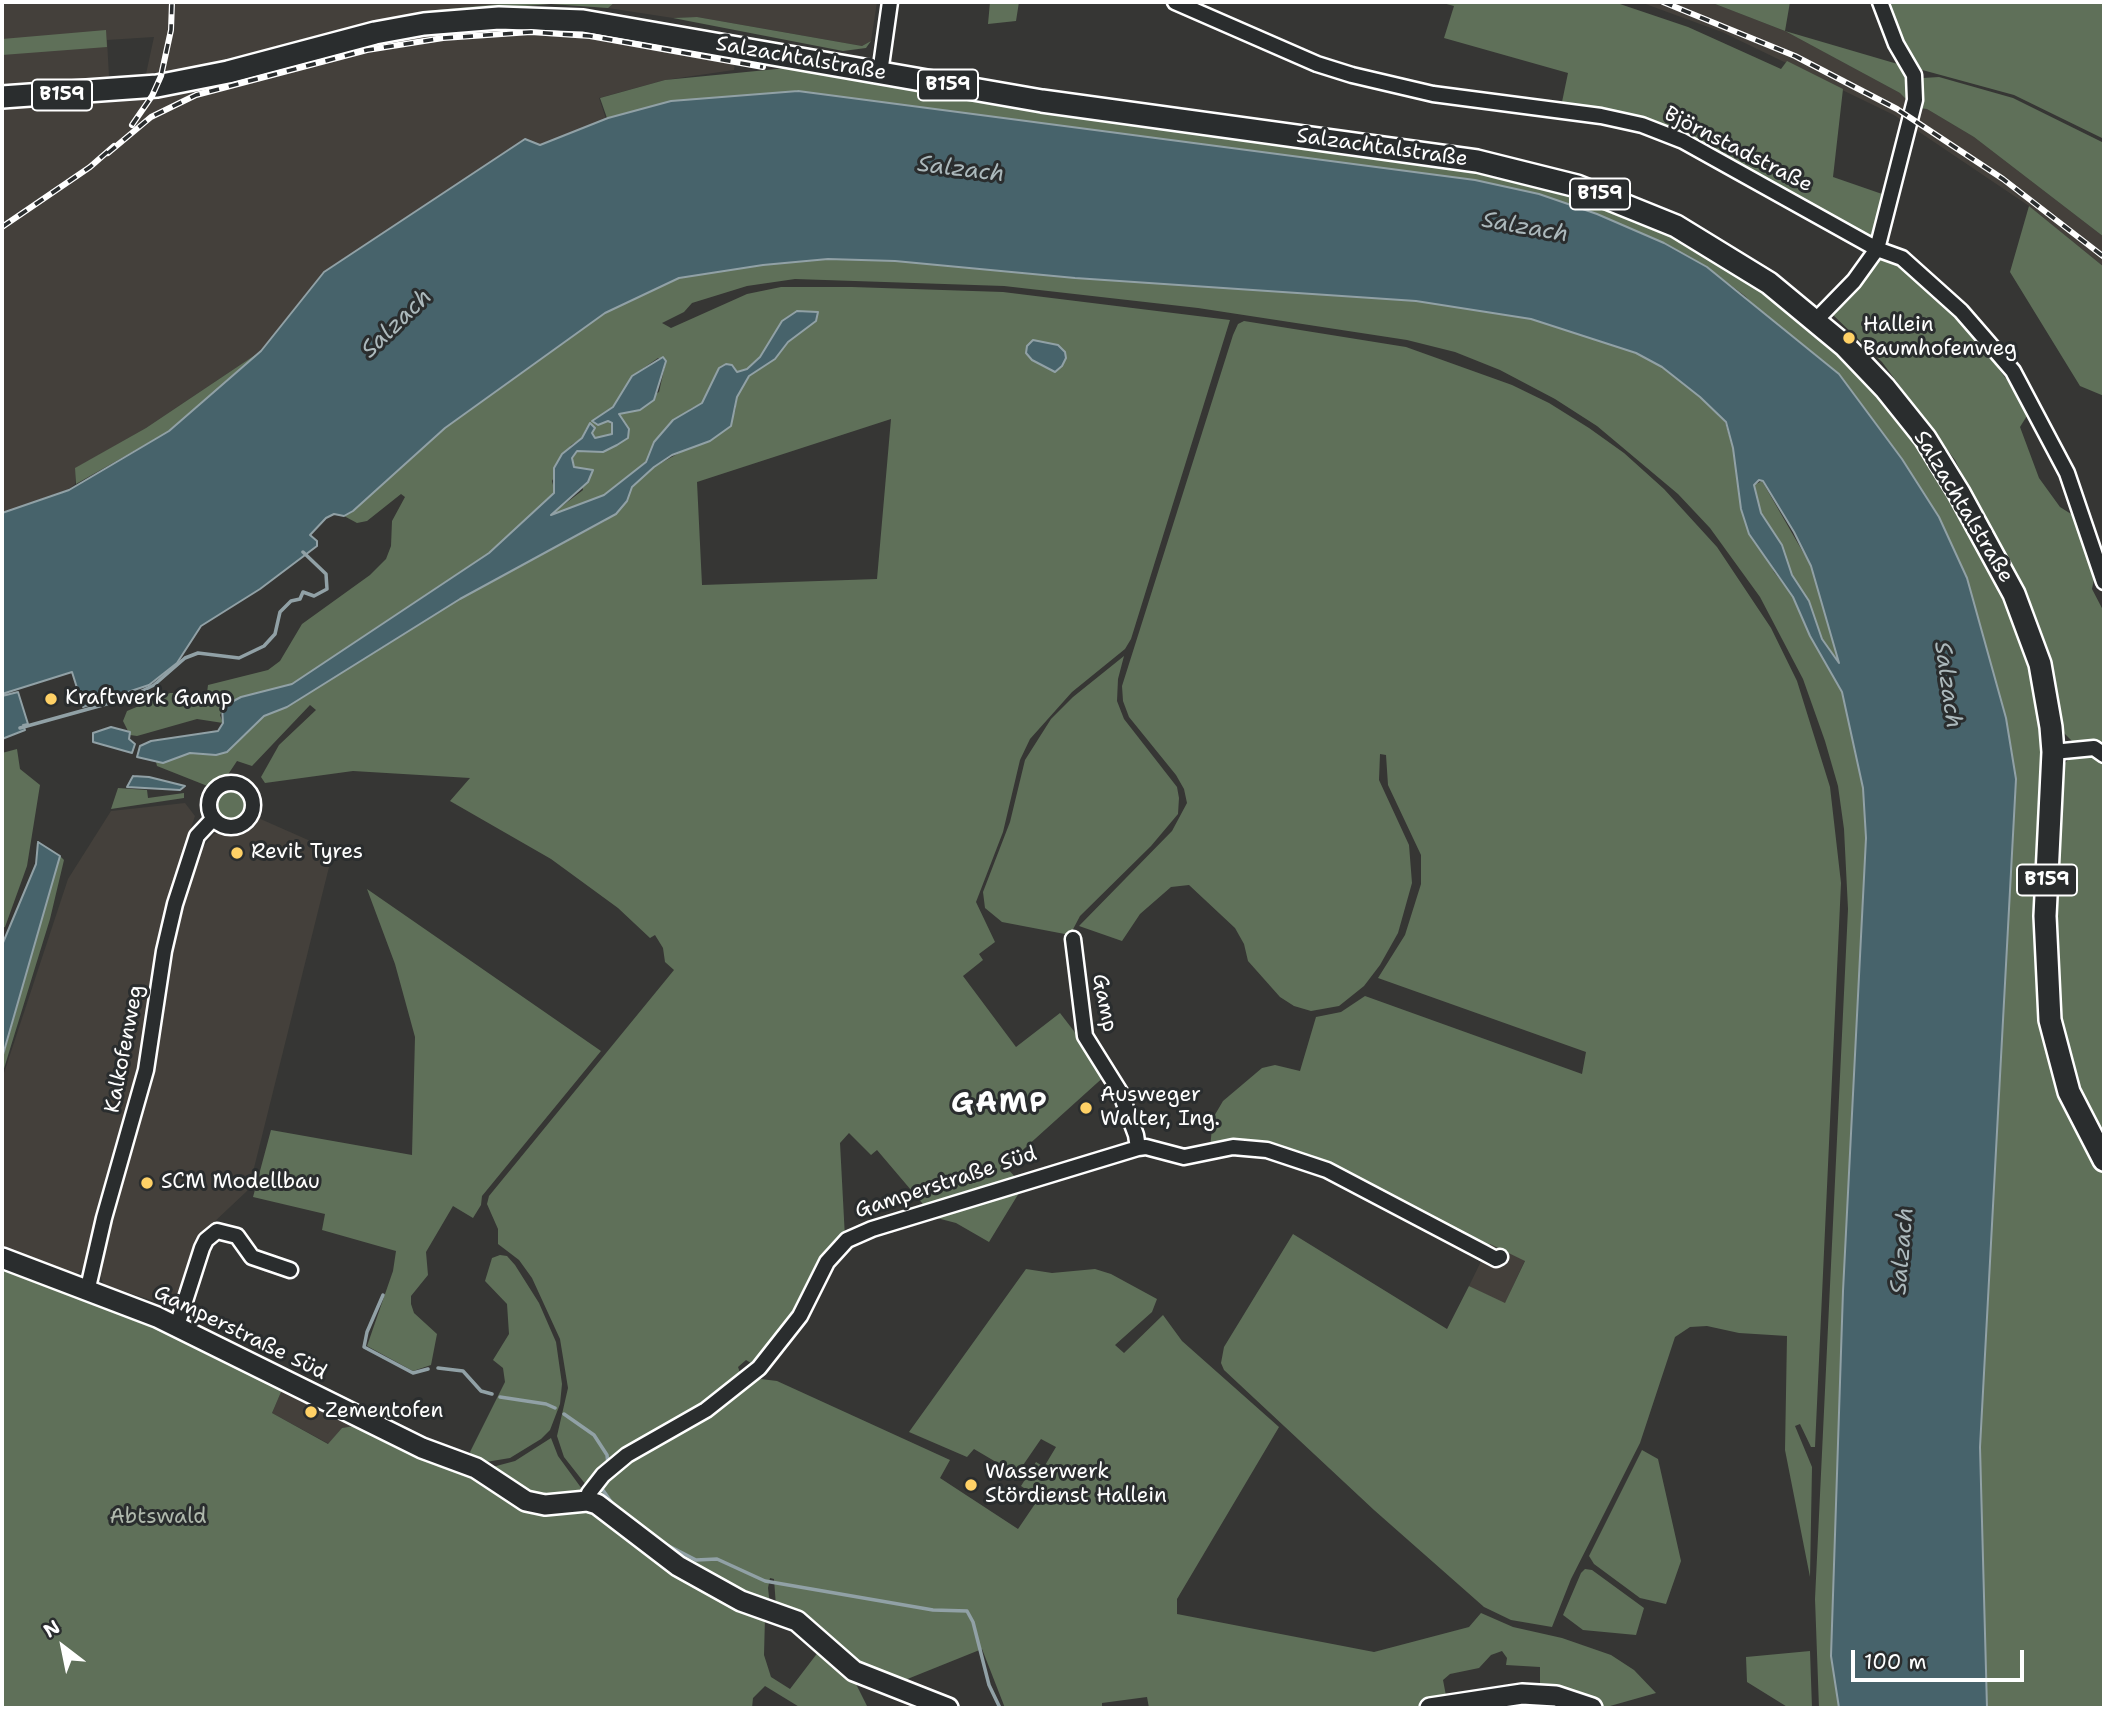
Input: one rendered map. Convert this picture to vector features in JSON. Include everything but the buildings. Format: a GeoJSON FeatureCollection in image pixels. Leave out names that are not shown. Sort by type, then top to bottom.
{"type":"FeatureCollection","features":[{"type":"Feature","properties":{"kind":"main road","name":"Salzachtalstraße"},"geometry":{"type":"LineString","coordinates":[[2,97],[157,86],[228,72],[375,33],[424,24],[499,18],[583,21],[1041,101],[1477,161],[1528,171],[1626,204],[1676,226],[1769,283],[1816,320],[1885,388],[1925,439],[1992,548],[2014,594],[2040,664],[2053,751],[2045,916],[2045,972],[2050,1020],[2069,1092],[2104,1160]]}},
{"type":"Feature","properties":{"kind":"street"},"geometry":{"type":"LineString","coordinates":[[880,73],[890,2]]}},
{"type":"Feature","properties":{"kind":"street","name":"Björnstadstraße"},"geometry":{"type":"LineString","coordinates":[[1175,2],[1317,64],[1352,75],[1433,94],[1601,116],[1642,125],[1683,141],[1877,249],[1902,258],[1951,302],[2013,371],[2067,473],[2104,582]]}},
{"type":"Feature","properties":{"kind":"street"},"geometry":{"type":"LineString","coordinates":[[1816,320],[1854,281],[1877,249],[1915,100],[1914,75],[1896,44],[1881,2]]}},
{"type":"Feature","properties":{"kind":"street"},"geometry":{"type":"LineString","coordinates":[[2053,751],[2094,748],[2104,755]]}},
{"type":"Feature","properties":{"kind":"street","name":"Kalkofenweg"},"geometry":{"type":"LineString","coordinates":[[87,1292],[104,1218],[146,1070],[162,963],[175,904],[197,836],[213,819]]}},
{"type":"Feature","properties":{"kind":"street","name":"Gamp"},"geometry":{"type":"LineString","coordinates":[[1073,939],[1085,1036],[1120,1092],[1138,1147]]}},
{"type":"Feature","properties":{"kind":"street","name":"Gamperstraße Süd"},"geometry":{"type":"LineString","coordinates":[[2,1258],[177,1326],[422,1448],[476,1468],[526,1500],[545,1505],[587,1501],[589,1493],[603,1475],[627,1455],[706,1410],[759,1368],[800,1315],[827,1262],[847,1240],[872,1229],[1138,1147],[1184,1157],[1233,1147],[1268,1150],[1338,1175],[1496,1259],[1500,1257]]}},
{"type":"Feature","properties":{"kind":"street"},"geometry":{"type":"LineString","coordinates":[[177,1326],[202,1248],[206,1240],[217,1231],[237,1236],[252,1257],[290,1270]]}},
{"type":"Feature","properties":{"kind":"street"},"geometry":{"type":"LineString","coordinates":[[587,1501],[597,1504],[659,1554],[688,1572],[741,1601],[797,1621],[854,1671],[905,1694],[948,1708]]}},
{"type":"Feature","properties":{"kind":"street"},"geometry":{"type":"LineString","coordinates":[[1430,1708],[1522,1694],[1556,1696],[1592,1708]]}},
{"type":"Feature","properties":{"kind":"shaded area"},"geometry":{"type":"Polygon","coordinates":[[[2,2],[877,2],[871,41],[862,46],[697,17],[673,18],[608,8],[551,4],[436,13],[217,64],[146,74],[154,37],[107,40],[109,76],[106,80],[2,85],[2,2]]]}},
{"type":"Feature","properties":{"kind":"shaded area"},"geometry":{"type":"Polygon","coordinates":[[[1640,2],[1710,2],[1785,31],[1900,93],[1922,110],[1927,109],[1974,137],[2104,237],[2104,267],[2029,206],[1894,115],[1722,32],[1640,2]]]}},
{"type":"Feature","properties":{"kind":"shaded area"},"geometry":{"type":"Polygon","coordinates":[[[488,28],[554,29],[657,41],[736,57],[734,70],[665,80],[599,98],[606,119],[540,145],[525,139],[322,273],[261,351],[146,428],[76,468],[75,484],[69,489],[2,513],[2,107],[117,102],[206,88],[366,44],[424,34],[488,28]]]}},
{"type":"Feature","properties":{"kind":"shaded area"},"geometry":{"type":"Polygon","coordinates":[[[185,803],[195,816],[173,881],[157,948],[142,1048],[88,1264],[74,1277],[2,1251],[2,1079],[68,879],[111,811],[185,803]]]}},
{"type":"Feature","properties":{"kind":"shaded area"},"geometry":{"type":"Polygon","coordinates":[[[256,817],[333,851],[250,1184],[247,1191],[195,1240],[173,1307],[104,1285],[99,1273],[112,1203],[152,1077],[166,976],[181,907],[199,852],[214,834],[249,827],[256,817]]]}},
{"type":"Feature","properties":{"kind":"shaded area"},"geometry":{"type":"Polygon","coordinates":[[[1490,1243],[1525,1260],[1505,1304],[1469,1286],[1490,1243]]]}},
{"type":"Feature","properties":{"kind":"shaded area"},"geometry":{"type":"Polygon","coordinates":[[[284,1385],[360,1425],[342,1428],[329,1444],[272,1413],[284,1385]]]}},
{"type":"Feature","properties":{"kind":"green space"},"geometry":{"type":"Polygon","coordinates":[[[521,2],[615,2],[608,8],[551,4],[426,14],[426,11],[521,2]]]}},
{"type":"Feature","properties":{"kind":"green space"},"geometry":{"type":"Polygon","coordinates":[[[990,2],[1019,2],[1016,21],[988,24],[990,2]]]}},
{"type":"Feature","properties":{"kind":"green space"},"geometry":{"type":"Polygon","coordinates":[[[1439,2],[1614,2],[1688,27],[1781,69],[1787,61],[1843,89],[1833,177],[1885,195],[1870,238],[1635,119],[1562,102],[1568,73],[1444,38],[1454,6],[1439,2]]]}},
{"type":"Feature","properties":{"kind":"green space"},"geometry":{"type":"Polygon","coordinates":[[[1710,2],[1790,2],[1785,31],[1710,2]]]}},
{"type":"Feature","properties":{"kind":"green space"},"geometry":{"type":"Polygon","coordinates":[[[1884,2],[2104,2],[2104,139],[2014,95],[1915,68],[1884,2]]]}},
{"type":"Feature","properties":{"kind":"green space"},"geometry":{"type":"Polygon","coordinates":[[[697,17],[862,46],[871,41],[866,48],[843,51],[673,18],[697,17]]]}},
{"type":"Feature","properties":{"kind":"green space"},"geometry":{"type":"Polygon","coordinates":[[[106,30],[107,47],[2,55],[2,39],[106,30]]]}},
{"type":"Feature","properties":{"kind":"green space"},"geometry":{"type":"Polygon","coordinates":[[[1785,31],[1901,65],[1908,85],[1907,100],[1900,93],[1785,31]]]}},
{"type":"Feature","properties":{"kind":"green space"},"geometry":{"type":"Polygon","coordinates":[[[797,67],[867,82],[1475,172],[1541,186],[1600,205],[1669,235],[1754,285],[1826,338],[1895,410],[1972,526],[2027,647],[2041,720],[2037,976],[2042,1030],[2061,1096],[2104,1175],[2104,1708],[1987,1708],[1980,1447],[1967,578],[1939,517],[1902,459],[1745,296],[1707,267],[1664,243],[1597,214],[1539,194],[1475,180],[798,91],[671,101],[607,118],[600,98],[665,80],[797,67]]]}},
{"type":"Feature","properties":{"kind":"green space"},"geometry":{"type":"Polygon","coordinates":[[[1939,77],[2013,98],[2104,143],[2104,237],[1974,137],[1927,109],[1919,108],[1923,78],[1939,77]]]}},
{"type":"Feature","properties":{"kind":"green space"},"geometry":{"type":"Polygon","coordinates":[[[2029,206],[2104,267],[2104,396],[2080,386],[2010,272],[2029,206]]]}},
{"type":"Feature","properties":{"kind":"green space"},"geometry":{"type":"Polygon","coordinates":[[[828,259],[895,261],[1075,278],[1416,301],[1531,319],[1636,353],[1662,367],[1700,397],[1725,422],[1733,448],[1741,509],[1774,572],[1793,597],[1842,692],[1863,788],[1866,838],[1843,1291],[1831,1656],[1839,1708],[1819,1708],[1815,1599],[1848,909],[1844,829],[1838,786],[1825,741],[1803,679],[1760,597],[1710,528],[1678,494],[1597,426],[1555,399],[1500,370],[1455,352],[1407,340],[1198,308],[1004,286],[795,279],[747,286],[692,303],[684,312],[662,323],[671,328],[747,294],[781,287],[1003,292],[1230,320],[1131,639],[1125,649],[1072,692],[1030,739],[1020,760],[1003,832],[976,902],[995,942],[979,954],[983,960],[963,976],[1016,1047],[1060,1013],[1107,1074],[1005,1166],[1018,1180],[928,1210],[877,1150],[871,1155],[849,1133],[840,1143],[845,1238],[756,1366],[746,1360],[738,1367],[742,1378],[601,1471],[586,1485],[564,1457],[557,1436],[568,1388],[560,1339],[532,1278],[519,1260],[498,1244],[498,1229],[487,1204],[489,1196],[674,970],[665,962],[663,948],[655,935],[650,938],[618,908],[551,859],[450,801],[470,778],[353,771],[265,783],[261,777],[279,745],[316,710],[310,705],[252,766],[237,761],[227,776],[210,787],[157,766],[156,762],[190,753],[216,755],[227,752],[264,716],[287,707],[460,599],[605,521],[627,501],[632,487],[654,467],[688,448],[735,412],[737,397],[749,376],[775,359],[788,342],[783,321],[760,357],[747,369],[714,378],[710,393],[702,403],[690,409],[654,442],[647,462],[604,495],[548,517],[583,490],[578,468],[574,467],[572,458],[577,451],[603,452],[629,429],[619,414],[659,392],[666,361],[658,358],[632,376],[608,421],[614,428],[612,434],[595,438],[586,429],[582,438],[571,445],[552,481],[555,493],[489,553],[292,684],[225,705],[220,715],[223,723],[197,719],[137,736],[130,735],[123,721],[127,711],[170,693],[195,697],[207,693],[208,685],[268,670],[280,661],[302,624],[370,575],[386,559],[391,546],[392,521],[405,497],[401,494],[367,521],[357,523],[344,516],[445,428],[605,313],[679,278],[763,265],[828,259]],[[891,419],[697,482],[702,585],[877,579],[891,419]]]}},
{"type":"Feature","properties":{"kind":"green space"},"geometry":{"type":"Polygon","coordinates":[[[1880,259],[1904,265],[1961,318],[2030,411],[2020,427],[2039,478],[2060,507],[2079,519],[2096,569],[2092,589],[2104,612],[2104,748],[2072,741],[2062,731],[2050,665],[2020,589],[1955,460],[1882,362],[1833,315],[1880,259]]]}},
{"type":"Feature","properties":{"kind":"green space"},"geometry":{"type":"Polygon","coordinates":[[[1244,321],[1406,347],[1512,385],[1549,403],[1589,428],[1624,453],[1664,489],[1717,547],[1771,628],[1797,681],[1830,787],[1841,883],[1815,1447],[1811,1447],[1800,1424],[1795,1426],[1812,1467],[1810,1577],[1785,1450],[1787,1336],[1739,1333],[1707,1326],[1690,1327],[1675,1337],[1640,1443],[1571,1579],[1552,1627],[1511,1620],[1484,1607],[1374,1510],[1224,1370],[1221,1363],[1224,1347],[1293,1234],[1447,1329],[1469,1286],[1505,1303],[1525,1261],[1490,1244],[1487,1250],[1328,1166],[1210,1148],[1213,1118],[1223,1101],[1262,1068],[1275,1065],[1300,1071],[1316,1017],[1341,1012],[1365,996],[1582,1074],[1586,1052],[1378,978],[1405,935],[1421,884],[1421,855],[1388,785],[1386,755],[1380,754],[1379,780],[1409,845],[1412,883],[1398,933],[1380,965],[1364,986],[1339,1006],[1311,1011],[1294,1006],[1280,997],[1248,961],[1244,944],[1235,928],[1189,885],[1171,887],[1140,914],[1122,941],[1079,926],[1172,831],[1187,803],[1184,789],[1176,775],[1129,717],[1123,701],[1122,686],[1233,335],[1238,324],[1244,321]]]}},
{"type":"Feature","properties":{"kind":"green space"},"geometry":{"type":"Polygon","coordinates":[[[261,351],[169,431],[76,484],[75,468],[146,428],[261,351]]]}},
{"type":"Feature","properties":{"kind":"green space"},"geometry":{"type":"Polygon","coordinates":[[[1762,481],[1811,566],[1839,663],[1822,639],[1809,602],[1792,575],[1782,545],[1761,512],[1754,485],[1762,481]]]}},
{"type":"Feature","properties":{"kind":"green space"},"geometry":{"type":"Polygon","coordinates":[[[1124,656],[1118,679],[1117,701],[1124,719],[1177,787],[1178,814],[1151,846],[1080,916],[1070,935],[1002,922],[985,908],[983,892],[1010,822],[1025,760],[1051,719],[1073,697],[1124,656]]]}},
{"type":"Feature","properties":{"kind":"green space"},"geometry":{"type":"Polygon","coordinates":[[[17,749],[20,769],[40,785],[27,866],[5,927],[2,928],[2,753],[17,749]]]}},
{"type":"Feature","properties":{"kind":"green space"},"geometry":{"type":"Polygon","coordinates":[[[2072,756],[2096,758],[2104,762],[2104,1142],[2076,1082],[2059,1013],[2055,920],[2063,765],[2072,756]]]}},
{"type":"Feature","properties":{"kind":"green space"},"geometry":{"type":"Polygon","coordinates":[[[118,788],[147,790],[148,798],[184,793],[184,798],[111,809],[118,788]]]}},
{"type":"Feature","properties":{"kind":"green space"},"geometry":{"type":"Polygon","coordinates":[[[232,790],[243,794],[247,805],[243,816],[232,820],[221,816],[217,805],[221,794],[232,790]]]}},
{"type":"Feature","properties":{"kind":"green space"},"geometry":{"type":"Polygon","coordinates":[[[60,856],[64,860],[50,919],[2,1075],[2,1060],[60,856]]]}},
{"type":"Feature","properties":{"kind":"green space"},"geometry":{"type":"Polygon","coordinates":[[[367,889],[601,1051],[482,1196],[481,1205],[473,1218],[453,1206],[426,1252],[428,1275],[411,1296],[414,1313],[437,1334],[431,1365],[413,1371],[367,1346],[393,1271],[396,1251],[322,1230],[325,1214],[253,1197],[271,1130],[412,1155],[415,1037],[395,964],[367,889]]]}},
{"type":"Feature","properties":{"kind":"green space"},"geometry":{"type":"Polygon","coordinates":[[[1022,1188],[989,1242],[956,1223],[933,1217],[1022,1188]]]}},
{"type":"Feature","properties":{"kind":"green space"},"geometry":{"type":"Polygon","coordinates":[[[507,1256],[515,1265],[539,1303],[556,1342],[562,1384],[560,1404],[550,1430],[541,1439],[510,1458],[474,1464],[470,1452],[505,1382],[503,1368],[493,1360],[509,1334],[507,1304],[485,1281],[492,1258],[507,1256]]]}},
{"type":"Feature","properties":{"kind":"green space","name":"Abtswald"},"geometry":{"type":"Polygon","coordinates":[[[2,1266],[249,1366],[284,1385],[272,1413],[328,1444],[342,1428],[360,1425],[464,1468],[506,1497],[587,1510],[609,1518],[765,1617],[764,1655],[771,1677],[790,1689],[822,1647],[850,1672],[868,1708],[801,1708],[765,1686],[753,1698],[752,1708],[2,1708],[2,1266]]]}},
{"type":"Feature","properties":{"kind":"green space"},"geometry":{"type":"Polygon","coordinates":[[[1026,1269],[1052,1273],[1095,1269],[1111,1274],[1157,1299],[1152,1312],[1115,1345],[1124,1353],[1163,1315],[1182,1341],[1279,1427],[1177,1599],[1177,1614],[1374,1652],[1469,1627],[1481,1613],[1513,1627],[1562,1638],[1611,1655],[1634,1670],[1656,1693],[1603,1708],[1586,1699],[1540,1688],[1540,1667],[1506,1665],[1507,1658],[1502,1651],[1491,1655],[1479,1668],[1450,1674],[1443,1680],[1447,1701],[1417,1708],[1149,1708],[1147,1697],[1102,1703],[1102,1708],[1005,1708],[982,1649],[895,1684],[875,1678],[776,1606],[774,1579],[770,1578],[768,1588],[770,1606],[702,1576],[597,1495],[602,1480],[749,1381],[761,1379],[777,1381],[950,1460],[940,1478],[1018,1529],[1039,1498],[1021,1486],[1036,1462],[1044,1467],[1056,1447],[1041,1439],[1019,1471],[1013,1472],[974,1449],[967,1457],[909,1432],[1026,1269]]]}},
{"type":"Feature","properties":{"kind":"green space"},"geometry":{"type":"Polygon","coordinates":[[[551,1438],[558,1456],[582,1489],[578,1493],[540,1501],[485,1469],[515,1461],[551,1438]]]}},
{"type":"Feature","properties":{"kind":"green space"},"geometry":{"type":"Polygon","coordinates":[[[1642,1450],[1658,1459],[1681,1561],[1666,1604],[1640,1598],[1594,1564],[1589,1556],[1642,1450]]]}},
{"type":"Feature","properties":{"kind":"green space"},"geometry":{"type":"Polygon","coordinates":[[[1585,1569],[1592,1570],[1644,1608],[1636,1635],[1583,1630],[1563,1615],[1585,1569]]]}},
{"type":"Feature","properties":{"kind":"green space"},"geometry":{"type":"Polygon","coordinates":[[[1810,1651],[1812,1708],[1789,1708],[1747,1682],[1746,1657],[1810,1651]]]}},
{"type":"Feature","properties":{"kind":"water","name":"Salzach"},"geometry":{"type":"Polygon","coordinates":[[[798,91],[1475,180],[1539,194],[1597,214],[1664,243],[1707,267],[1839,374],[1902,459],[1939,517],[1967,578],[2006,718],[2016,779],[1980,1447],[1987,1708],[1839,1708],[1831,1656],[1843,1291],[1866,838],[1863,788],[1842,692],[1810,636],[1793,597],[1749,534],[1741,509],[1733,448],[1726,422],[1662,367],[1636,353],[1531,319],[1416,301],[1075,278],[895,261],[828,259],[763,265],[679,278],[605,313],[445,428],[353,511],[344,516],[334,514],[326,518],[310,535],[317,541],[317,546],[260,589],[201,626],[177,663],[149,685],[83,707],[72,672],[2,694],[2,513],[69,490],[169,431],[261,351],[324,272],[525,139],[540,145],[608,118],[671,101],[798,91]],[[1759,480],[1754,485],[1761,513],[1782,545],[1792,575],[1809,601],[1822,639],[1839,663],[1811,566],[1763,481],[1759,480]]]}},
{"type":"Feature","properties":{"kind":"water"},"geometry":{"type":"Polygon","coordinates":[[[797,311],[818,312],[816,321],[788,342],[775,359],[749,376],[737,397],[731,426],[710,441],[672,455],[654,467],[632,487],[627,501],[616,514],[460,599],[287,707],[264,716],[227,752],[216,755],[190,753],[163,763],[137,757],[140,746],[151,741],[218,731],[223,723],[222,707],[241,697],[292,684],[489,553],[554,493],[554,468],[562,454],[582,438],[590,423],[595,428],[592,433],[595,438],[612,434],[612,423],[608,421],[598,425],[592,421],[613,407],[632,376],[663,357],[666,361],[654,400],[640,410],[619,414],[629,429],[628,438],[603,452],[577,451],[572,458],[574,467],[593,470],[588,482],[551,515],[604,495],[646,462],[654,442],[673,420],[702,403],[719,368],[726,364],[732,365],[737,372],[747,369],[760,357],[782,321],[797,311]]]}},
{"type":"Feature","properties":{"kind":"water"},"geometry":{"type":"Polygon","coordinates":[[[1033,340],[1058,345],[1065,352],[1066,358],[1062,366],[1055,372],[1032,360],[1026,353],[1027,346],[1033,340]]]}},
{"type":"Feature","properties":{"kind":"water"},"geometry":{"type":"Polygon","coordinates":[[[18,692],[28,724],[23,725],[25,730],[2,739],[2,696],[18,692]]]}},
{"type":"Feature","properties":{"kind":"water"},"geometry":{"type":"Polygon","coordinates":[[[111,727],[130,732],[129,739],[135,744],[132,753],[93,742],[93,733],[111,727]]]}},
{"type":"Feature","properties":{"kind":"water"},"geometry":{"type":"Polygon","coordinates":[[[133,776],[185,786],[180,790],[127,787],[133,776]]]}},
{"type":"Feature","properties":{"kind":"water"},"geometry":{"type":"Polygon","coordinates":[[[38,842],[60,856],[2,1058],[2,945],[36,864],[38,842]]]}},
{"type":"Feature","properties":{"kind":"waterway"},"geometry":{"type":"LineString","coordinates":[[20,728],[128,698],[154,685],[185,658],[198,653],[239,658],[264,646],[275,634],[280,612],[291,601],[300,599],[303,592],[314,596],[327,589],[326,574],[303,552]]}},
{"type":"Feature","properties":{"kind":"waterway"},"geometry":{"type":"LineString","coordinates":[[383,1295],[367,1332],[364,1347],[413,1373],[428,1369]]}},
{"type":"Feature","properties":{"kind":"waterway"},"geometry":{"type":"LineString","coordinates":[[438,1368],[463,1371],[481,1391],[492,1394]]}},
{"type":"Feature","properties":{"kind":"waterway"},"geometry":{"type":"LineString","coordinates":[[500,1397],[546,1404],[555,1408]]}},
{"type":"Feature","properties":{"kind":"waterway"},"geometry":{"type":"LineString","coordinates":[[564,1414],[594,1435],[607,1455],[608,1464]]}},
{"type":"Feature","properties":{"kind":"waterway"},"geometry":{"type":"LineString","coordinates":[[600,1486],[614,1506]]}},
{"type":"Feature","properties":{"kind":"waterway"},"geometry":{"type":"LineString","coordinates":[[620,1510],[639,1524]]}},
{"type":"Feature","properties":{"kind":"waterway"},"geometry":{"type":"LineString","coordinates":[[665,1544],[696,1560],[717,1559],[765,1581],[933,1610],[967,1611],[973,1622],[989,1685],[1000,1708]]}},
{"type":"Feature","properties":{"kind":"railway"},"geometry":{"type":"LineString","coordinates":[[132,125],[152,96],[161,76],[171,30],[172,2]]}},
{"type":"Feature","properties":{"kind":"railway"},"geometry":{"type":"LineString","coordinates":[[1663,2],[1795,56],[1897,109],[2003,179],[2104,257]]}},
{"type":"Feature","properties":{"kind":"railway"},"geometry":{"type":"LineString","coordinates":[[108,153],[151,117],[196,95],[367,50],[443,38],[531,32],[590,36],[763,67]]}},
{"type":"Feature","properties":{"kind":"railway"},"geometry":{"type":"LineString","coordinates":[[2,227],[90,167],[114,146]]}},
{"type":"Feature","properties":{"kind":"place","name":"Hallein Baumhofenweg"},"geometry":{"type":"Point","coordinates":[1849,338]}},
{"type":"Feature","properties":{"kind":"place","name":"Kraftwerk Gamp"},"geometry":{"type":"Point","coordinates":[51,699]}},
{"type":"Feature","properties":{"kind":"place","name":"Revit Tyres"},"geometry":{"type":"Point","coordinates":[237,853]}},
{"type":"Feature","properties":{"kind":"place","name":"Ausweger Walter, Ing."},"geometry":{"type":"Point","coordinates":[1086,1108]}},
{"type":"Feature","properties":{"kind":"place","name":"SCM Modellbau"},"geometry":{"type":"Point","coordinates":[147,1183]}},
{"type":"Feature","properties":{"kind":"place","name":"Zementofen"},"geometry":{"type":"Point","coordinates":[311,1412]}},
{"type":"Feature","properties":{"kind":"place","name":"Wasserwerk Stördienst Hallein"},"geometry":{"type":"Point","coordinates":[971,1485]}},
{"type":"Feature","properties":{"kind":"district","name":"GAMP"},"geometry":{"type":"Point","coordinates":[1000,1105]}}]}
